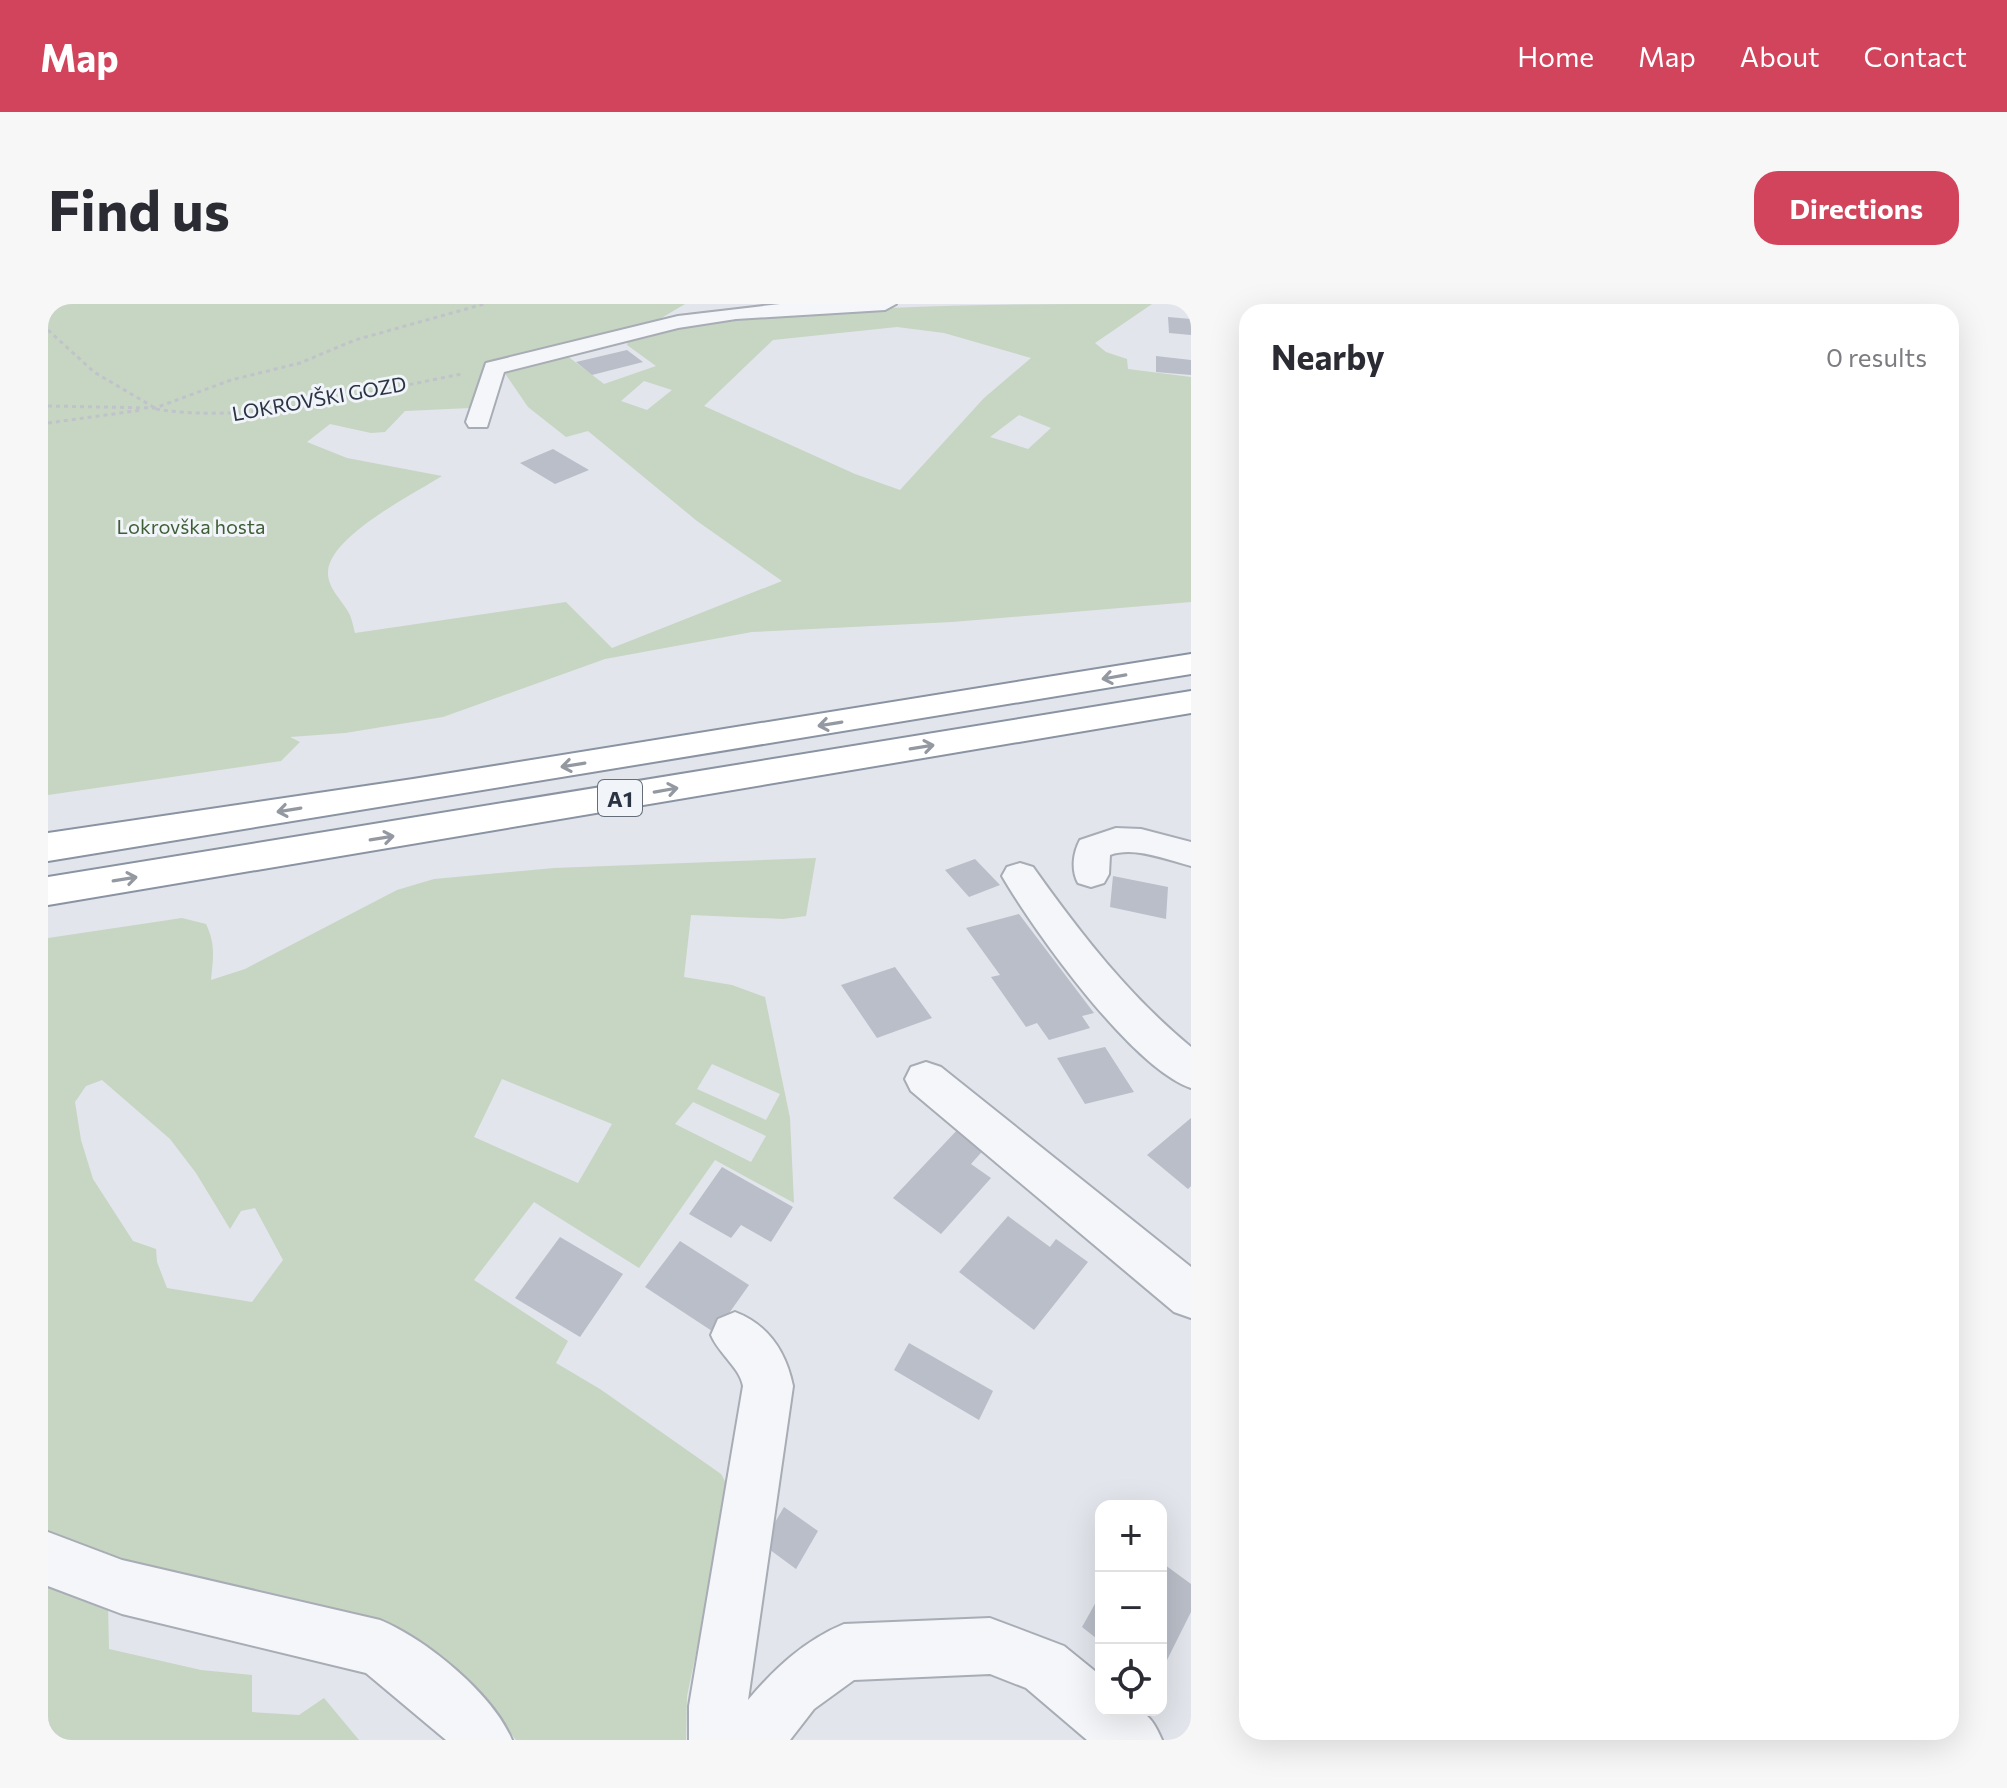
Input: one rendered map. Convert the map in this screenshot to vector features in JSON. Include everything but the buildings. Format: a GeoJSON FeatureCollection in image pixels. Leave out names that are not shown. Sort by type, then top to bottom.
{"type":"FeatureCollection","features":[{"type":"Feature","properties":{"kind":"highway","name":"A1"},"geometry":{"type":"LineString","coordinates":[[48,847],[429,789],[1191,664]]}},
{"type":"Feature","properties":{"kind":"highway","name":"A1"},"geometry":{"type":"LineString","coordinates":[[48,891],[1191,702]]}},
{"type":"Feature","properties":{"kind":"street"},"geometry":{"type":"LineString","coordinates":[[678,322],[684,310],[694,304]]}},
{"type":"Feature","properties":{"kind":"street"},"geometry":{"type":"LineString","coordinates":[[478,422],[494,368],[678,322],[736,313],[885,304]]}},
{"type":"Feature","properties":{"kind":"street"},"geometry":{"type":"LineString","coordinates":[[1091,874],[1093,849],[1105,841],[1131,840],[1191,854]]}},
{"type":"Feature","properties":{"kind":"street"},"geometry":{"type":"LineString","coordinates":[[1020,876],[1069,947],[1137,1025],[1191,1071]]}},
{"type":"Feature","properties":{"kind":"street"},"geometry":{"type":"LineString","coordinates":[[926,1079],[1191,1296]]}},
{"type":"Feature","properties":{"kind":"street"},"geometry":{"type":"LineString","coordinates":[[718,1740],[718,1706],[768,1386],[764,1365],[735,1335]]}},
{"type":"Feature","properties":{"kind":"street"},"geometry":{"type":"LineString","coordinates":[[48,1559],[122,1587],[380,1648],[462,1713],[483,1740]]}},
{"type":"Feature","properties":{"kind":"street"},"geometry":{"type":"LineString","coordinates":[[753,1740],[794,1689],[844,1652],[990,1646],[1044,1666],[1133,1740]]}},
{"type":"Feature","properties":{"kind":"path"},"geometry":{"type":"LineString","coordinates":[[48,406],[155,408],[231,380],[300,363],[355,340],[484,304]]}},
{"type":"Feature","properties":{"kind":"path"},"geometry":{"type":"LineString","coordinates":[[48,330],[94,372],[155,408]]}},
{"type":"Feature","properties":{"kind":"path","name":"LOKROVŠKI GOZD"},"geometry":{"type":"LineString","coordinates":[[48,423],[155,408],[191,415],[245,414],[494,368]]}},
{"type":"Feature","properties":{"kind":"green space","name":"Lokrovška hosta"},"geometry":{"type":"Polygon","coordinates":[[[48,304],[685,304],[653,323],[486,366],[470,408],[405,411],[385,432],[371,433],[330,424],[307,442],[347,458],[442,476],[394,504],[358,530],[333,557],[328,571],[330,582],[349,613],[355,633],[566,602],[612,648],[782,581],[697,521],[588,431],[566,437],[528,407],[504,372],[566,355],[604,384],[656,366],[627,345],[629,338],[756,318],[888,308],[1152,304],[1095,343],[1106,352],[1127,359],[1128,369],[1191,377],[1191,602],[952,622],[752,632],[605,659],[443,717],[345,733],[290,737],[300,742],[281,761],[48,795],[48,304]],[[897,327],[773,340],[704,406],[855,474],[900,490],[984,398],[1031,358],[944,333],[897,327]],[[644,381],[621,401],[647,410],[672,390],[644,381]],[[1019,415],[990,437],[1028,449],[1051,428],[1019,415]]]}},
{"type":"Feature","properties":{"kind":"green space"},"geometry":{"type":"Polygon","coordinates":[[[816,858],[806,916],[783,919],[691,915],[684,977],[732,985],[765,997],[790,1118],[794,1203],[715,1160],[639,1268],[534,1202],[474,1280],[568,1341],[556,1363],[600,1389],[721,1474],[730,1490],[687,1696],[686,1740],[516,1740],[475,1691],[436,1653],[400,1636],[208,1591],[48,1538],[48,938],[182,918],[206,924],[213,945],[211,980],[245,969],[397,890],[434,879],[554,868],[816,858]],[[712,1064],[697,1089],[766,1120],[780,1094],[712,1064]],[[502,1079],[474,1137],[578,1183],[612,1124],[502,1079]],[[102,1080],[86,1086],[75,1102],[81,1140],[93,1179],[133,1241],[156,1249],[157,1262],[167,1288],[252,1302],[283,1260],[255,1208],[241,1211],[230,1229],[196,1173],[170,1139],[102,1080]],[[693,1102],[675,1124],[751,1162],[766,1136],[693,1102]]]}},
{"type":"Feature","properties":{"kind":"green space"},"geometry":{"type":"Polygon","coordinates":[[[48,1577],[108,1602],[109,1649],[201,1670],[252,1675],[252,1712],[299,1715],[324,1698],[359,1740],[48,1740],[48,1577]]]}}]}
